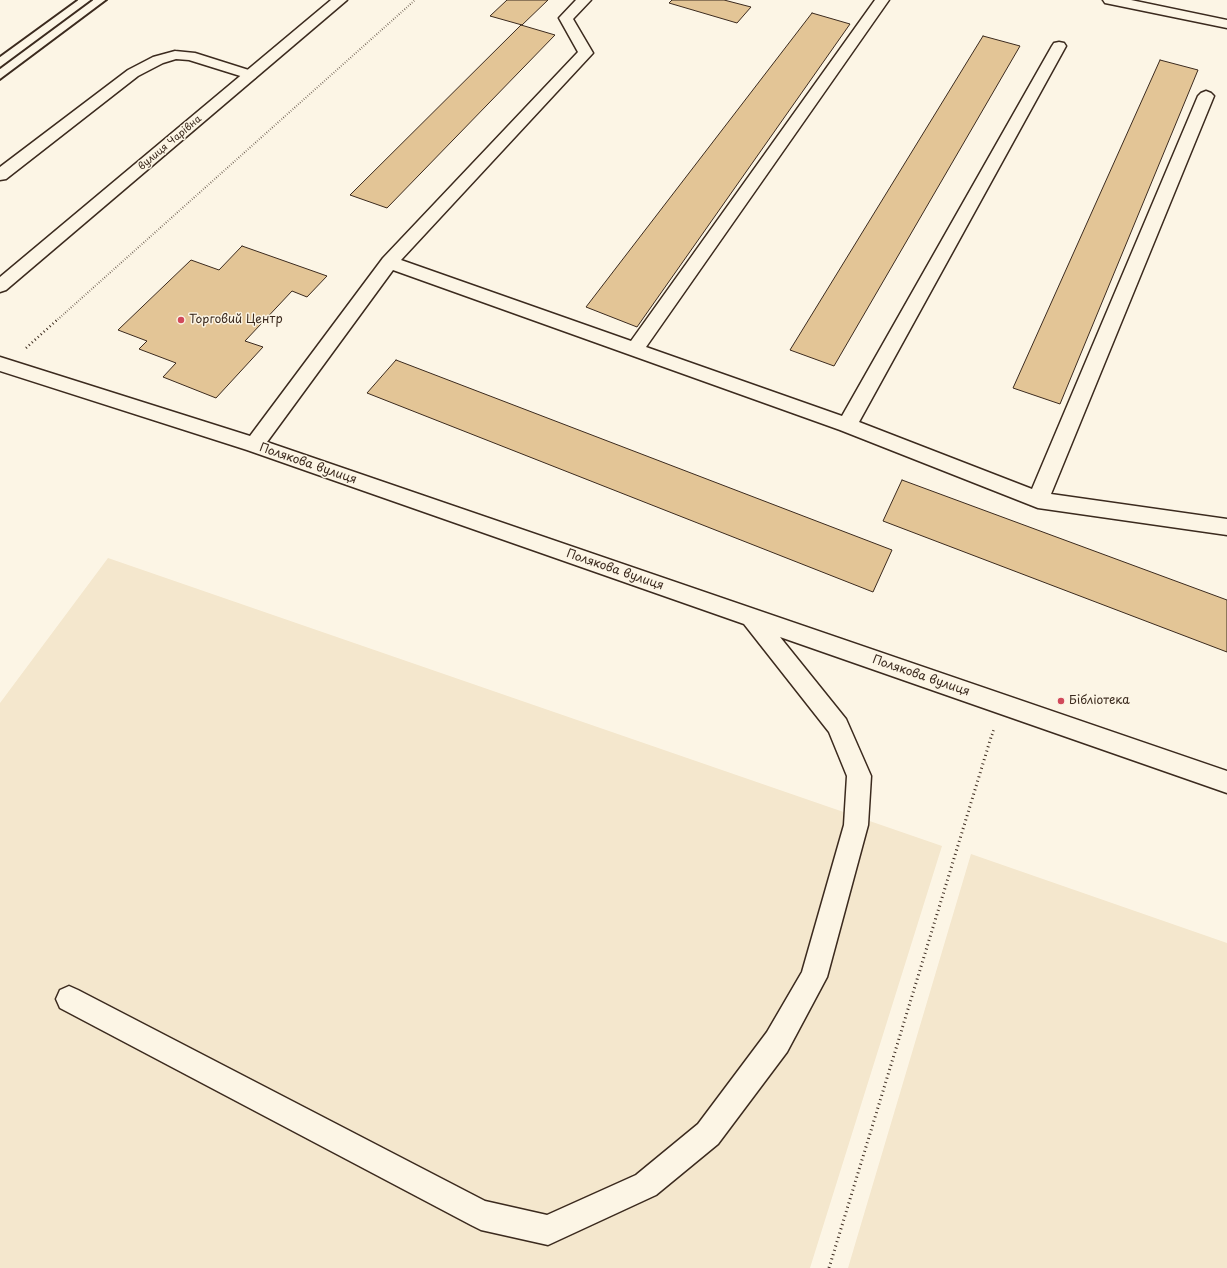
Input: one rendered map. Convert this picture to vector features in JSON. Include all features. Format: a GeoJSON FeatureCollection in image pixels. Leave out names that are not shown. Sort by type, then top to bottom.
{"type":"FeatureCollection","features":[{"type":"Feature","properties":{"kind":"street","name":"вулиця Чарівна"},"geometry":{"type":"LineString","coordinates":[[0,286],[340,0]]}},
{"type":"Feature","properties":{"kind":"street"},"geometry":{"type":"LineString","coordinates":[[254,445],[389,262],[586,53],[566,18],[584,0]]}},
{"type":"Feature","properties":{"kind":"street"},"geometry":{"type":"LineString","coordinates":[[635,349],[882,0]]}},
{"type":"Feature","properties":{"kind":"street"},"geometry":{"type":"LineString","coordinates":[[1110,0],[1227,24]]}},
{"type":"Feature","properties":{"kind":"street"},"geometry":{"type":"LineString","coordinates":[[847,425],[1059,46]]}},
{"type":"Feature","properties":{"kind":"street"},"geometry":{"type":"LineString","coordinates":[[0,175],[133,73],[158,60],[175,55],[190,56],[250,76]]}},
{"type":"Feature","properties":{"kind":"street"},"geometry":{"type":"LineString","coordinates":[[1038,500],[1206,96]]}},
{"type":"Feature","properties":{"kind":"street"},"geometry":{"type":"LineString","coordinates":[[389,262],[847,425],[1038,500],[1227,527]]}},
{"type":"Feature","properties":{"kind":"street","name":"Полякова вулиця"},"geometry":{"type":"LineString","coordinates":[[3,365],[254,445],[1227,782]]}},
{"type":"Feature","properties":{"kind":"street"},"geometry":{"type":"LineString","coordinates":[[69,999],[481,1215],[548,1230],[646,1185],[708,1134],[780,1036],[814,977],[856,825],[859,776],[838,726],[752,618]]}},
{"type":"Feature","properties":{"kind":"path"},"geometry":{"type":"LineString","coordinates":[[3,365],[415,0]]}},
{"type":"Feature","properties":{"kind":"path"},"geometry":{"type":"LineString","coordinates":[[829,1268],[1001,704]]}},
{"type":"Feature","properties":{"kind":"shaded area"},"geometry":{"type":"Polygon","coordinates":[[[108,558],[942,846],[810,1268],[0,1268],[0,703],[108,558]]]}},
{"type":"Feature","properties":{"kind":"shaded area"},"geometry":{"type":"Polygon","coordinates":[[[971,854],[1227,943],[1227,1268],[848,1268],[971,854]]]}},
{"type":"Feature","properties":{"kind":"building"},"geometry":{"type":"Polygon","coordinates":[[[507,0],[548,0],[522,25],[490,16],[507,0]]]}},
{"type":"Feature","properties":{"kind":"building"},"geometry":{"type":"Polygon","coordinates":[[[672,0],[724,0],[751,7],[737,23],[669,3],[672,0]]]}},
{"type":"Feature","properties":{"kind":"building"},"geometry":{"type":"Polygon","coordinates":[[[812,13],[850,24],[637,327],[586,307],[812,13]]]}},
{"type":"Feature","properties":{"kind":"building"},"geometry":{"type":"Polygon","coordinates":[[[521,25],[555,35],[387,208],[350,195],[521,25]]]}},
{"type":"Feature","properties":{"kind":"building"},"geometry":{"type":"Polygon","coordinates":[[[983,36],[1020,46],[834,366],[790,350],[983,36]]]}},
{"type":"Feature","properties":{"kind":"building"},"geometry":{"type":"Polygon","coordinates":[[[1160,60],[1198,70],[1060,404],[1013,388],[1160,60]]]}},
{"type":"Feature","properties":{"kind":"building"},"geometry":{"type":"Polygon","coordinates":[[[242,246],[327,276],[307,297],[292,291],[245,341],[263,347],[216,398],[163,377],[176,363],[139,349],[147,341],[118,330],[191,260],[219,270],[242,246]]]}},
{"type":"Feature","properties":{"kind":"building"},"geometry":{"type":"Polygon","coordinates":[[[396,360],[892,550],[873,592],[367,393],[396,360]]]}},
{"type":"Feature","properties":{"kind":"building"},"geometry":{"type":"Polygon","coordinates":[[[902,480],[1227,600],[1227,652],[883,521],[902,480]]]}},
{"type":"Feature","properties":{"kind":"railway"},"geometry":{"type":"LineString","coordinates":[[0,56],[77,0]]}},
{"type":"Feature","properties":{"kind":"railway"},"geometry":{"type":"LineString","coordinates":[[0,68],[92,0]]}},
{"type":"Feature","properties":{"kind":"railway"},"geometry":{"type":"LineString","coordinates":[[0,80],[107,0]]}},
{"type":"Feature","properties":{"kind":"place","name":"Торговий Центр"},"geometry":{"type":"Point","coordinates":[181,320]}},
{"type":"Feature","properties":{"kind":"place","name":"Бібліотека"},"geometry":{"type":"Point","coordinates":[1061,701]}}]}
